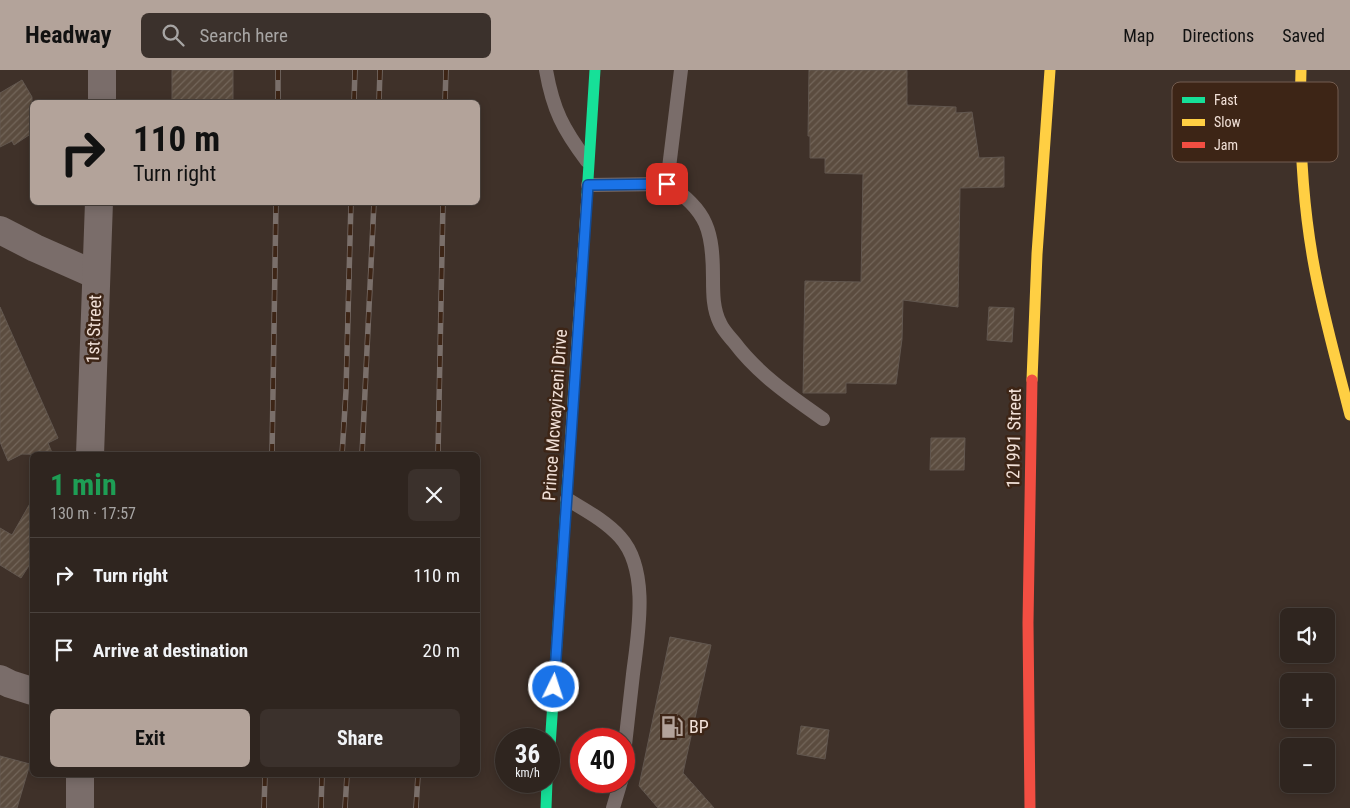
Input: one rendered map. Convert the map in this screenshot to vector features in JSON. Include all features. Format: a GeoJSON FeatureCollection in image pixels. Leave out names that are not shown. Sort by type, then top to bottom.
{"type":"FeatureCollection","features":[{"type":"Feature","properties":{"kind":"street"},"geometry":{"type":"LineString","coordinates":[[102,70],[102,100]]}},
{"type":"Feature","properties":{"kind":"street","name":"Prince Mcwayizeni Drive"},"geometry":{"type":"LineString","coordinates":[[551,728],[595,70]]}},
{"type":"Feature","properties":{"kind":"street","name":"121991 Street"},"geometry":{"type":"LineString","coordinates":[[1030,808],[1027,624],[1035,299],[1040,178],[1050,70]]}},
{"type":"Feature","properties":{"kind":"street"},"geometry":{"type":"LineString","coordinates":[[1301,162],[1305,208],[1318,284],[1350,415]]}},
{"type":"Feature","properties":{"kind":"street","name":"1st Street"},"geometry":{"type":"LineString","coordinates":[[90,452],[98,205]]}},
{"type":"Feature","properties":{"kind":"street"},"geometry":{"type":"LineString","coordinates":[[0,230],[96,275]]}},
{"type":"Feature","properties":{"kind":"street"},"geometry":{"type":"LineString","coordinates":[[0,679],[30,690]]}},
{"type":"Feature","properties":{"kind":"street"},"geometry":{"type":"LineString","coordinates":[[80,777],[80,808]]}},
{"type":"Feature","properties":{"kind":"street"},"geometry":{"type":"LineString","coordinates":[[546,808],[547,793]]}},
{"type":"Feature","properties":{"kind":"lane"},"geometry":{"type":"LineString","coordinates":[[546,70],[555,109],[570,137],[589,164]]}},
{"type":"Feature","properties":{"kind":"lane"},"geometry":{"type":"LineString","coordinates":[[667,184],[681,70]]}},
{"type":"Feature","properties":{"kind":"lane"},"geometry":{"type":"LineString","coordinates":[[588,185],[667,184],[681,193],[704,218],[709,231],[712,244],[713,296],[715,309],[721,324],[754,366],[778,388],[823,419]]}},
{"type":"Feature","properties":{"kind":"lane"},"geometry":{"type":"LineString","coordinates":[[567,499],[610,527],[621,538],[630,553],[638,580],[641,611],[627,728]]}},
{"type":"Feature","properties":{"kind":"lane"},"geometry":{"type":"LineString","coordinates":[[612,808],[616,793]]}},
{"type":"Feature","properties":{"kind":"building"},"geometry":{"type":"Polygon","coordinates":[[[172,70],[233,70],[233,100],[172,100],[172,70]]]}},
{"type":"Feature","properties":{"kind":"building"},"geometry":{"type":"Polygon","coordinates":[[[809,70],[907,70],[907,105],[956,107],[956,113],[972,112],[979,158],[1004,157],[1004,187],[960,188],[958,307],[903,300],[902,339],[896,384],[846,383],[846,393],[803,393],[805,281],[861,282],[863,174],[825,173],[825,158],[810,158],[810,136],[808,136],[809,70]]]}},
{"type":"Feature","properties":{"kind":"building"},"geometry":{"type":"Polygon","coordinates":[[[22,80],[32,100],[30,100],[30,134],[14,145],[12,141],[0,147],[0,93],[22,80]]]}},
{"type":"Feature","properties":{"kind":"building"},"geometry":{"type":"Polygon","coordinates":[[[0,307],[58,438],[48,443],[52,452],[30,452],[30,454],[22,454],[8,461],[0,442],[0,307]]]}},
{"type":"Feature","properties":{"kind":"building"},"geometry":{"type":"Polygon","coordinates":[[[989,307],[1014,308],[1012,342],[987,340],[989,307]]]}},
{"type":"Feature","properties":{"kind":"building"},"geometry":{"type":"Polygon","coordinates":[[[931,438],[965,438],[964,470],[930,470],[931,438]]]}},
{"type":"Feature","properties":{"kind":"building"},"geometry":{"type":"Polygon","coordinates":[[[30,504],[30,564],[21,578],[0,565],[0,528],[12,535],[30,504]]]}},
{"type":"Feature","properties":{"kind":"building"},"geometry":{"type":"Polygon","coordinates":[[[670,637],[711,645],[683,773],[714,808],[658,808],[639,786],[670,637]]]}},
{"type":"Feature","properties":{"kind":"building"},"geometry":{"type":"Polygon","coordinates":[[[801,726],[829,730],[825,759],[797,754],[801,726]]]}},
{"type":"Feature","properties":{"kind":"building"},"geometry":{"type":"Polygon","coordinates":[[[0,756],[30,764],[17,808],[0,808],[0,756]]]}},
{"type":"Feature","properties":{"kind":"railway"},"geometry":{"type":"LineString","coordinates":[[278,70],[278,100]]}},
{"type":"Feature","properties":{"kind":"railway"},"geometry":{"type":"LineString","coordinates":[[354,100],[355,70]]}},
{"type":"Feature","properties":{"kind":"railway"},"geometry":{"type":"LineString","coordinates":[[379,100],[380,70]]}},
{"type":"Feature","properties":{"kind":"railway"},"geometry":{"type":"LineString","coordinates":[[445,100],[446,70]]}},
{"type":"Feature","properties":{"kind":"railway"},"geometry":{"type":"LineString","coordinates":[[272,452],[276,205]]}},
{"type":"Feature","properties":{"kind":"railway"},"geometry":{"type":"LineString","coordinates":[[342,452],[346,391],[351,205]]}},
{"type":"Feature","properties":{"kind":"railway"},"geometry":{"type":"LineString","coordinates":[[362,452],[374,205]]}},
{"type":"Feature","properties":{"kind":"railway"},"geometry":{"type":"LineString","coordinates":[[438,452],[443,205]]}},
{"type":"Feature","properties":{"kind":"railway"},"geometry":{"type":"LineString","coordinates":[[264,808],[265,777]]}},
{"type":"Feature","properties":{"kind":"railway"},"geometry":{"type":"LineString","coordinates":[[321,808],[322,777]]}},
{"type":"Feature","properties":{"kind":"railway"},"geometry":{"type":"LineString","coordinates":[[345,808],[347,777]]}},
{"type":"Feature","properties":{"kind":"railway"},"geometry":{"type":"LineString","coordinates":[[416,808],[418,777]]}},
{"type":"Feature","properties":{"kind":"traffic: fast"},"geometry":{"type":"LineString","coordinates":[[587,195],[595,70]]}},
{"type":"Feature","properties":{"kind":"traffic: fast"},"geometry":{"type":"LineString","coordinates":[[551,728],[568,476]]}},
{"type":"Feature","properties":{"kind":"traffic: fast"},"geometry":{"type":"LineString","coordinates":[[546,808],[547,793]]}},
{"type":"Feature","properties":{"kind":"traffic: slow"},"geometry":{"type":"LineString","coordinates":[[1032,380],[1037,254],[1050,70]]}},
{"type":"Feature","properties":{"kind":"traffic: slow"},"geometry":{"type":"LineString","coordinates":[[1301,70],[1301,82]]}},
{"type":"Feature","properties":{"kind":"traffic: slow"},"geometry":{"type":"LineString","coordinates":[[1302,162],[1306,213],[1313,260],[1330,338],[1350,415]]}},
{"type":"Feature","properties":{"kind":"traffic: slow"},"geometry":{"type":"LineString","coordinates":[[568,476],[587,195]]}},
{"type":"Feature","properties":{"kind":"traffic: jam"},"geometry":{"type":"LineString","coordinates":[[1030,808],[1028,623],[1032,380]]}},
{"type":"Feature","properties":{"kind":"place","name":"BP"},"geometry":{"type":"Point","coordinates":[672,727]}},
{"type":"Feature","properties":{"kind":"route"},"geometry":{"type":"LineString","coordinates":[[554,687],[588,185],[667,184]]}}]}
